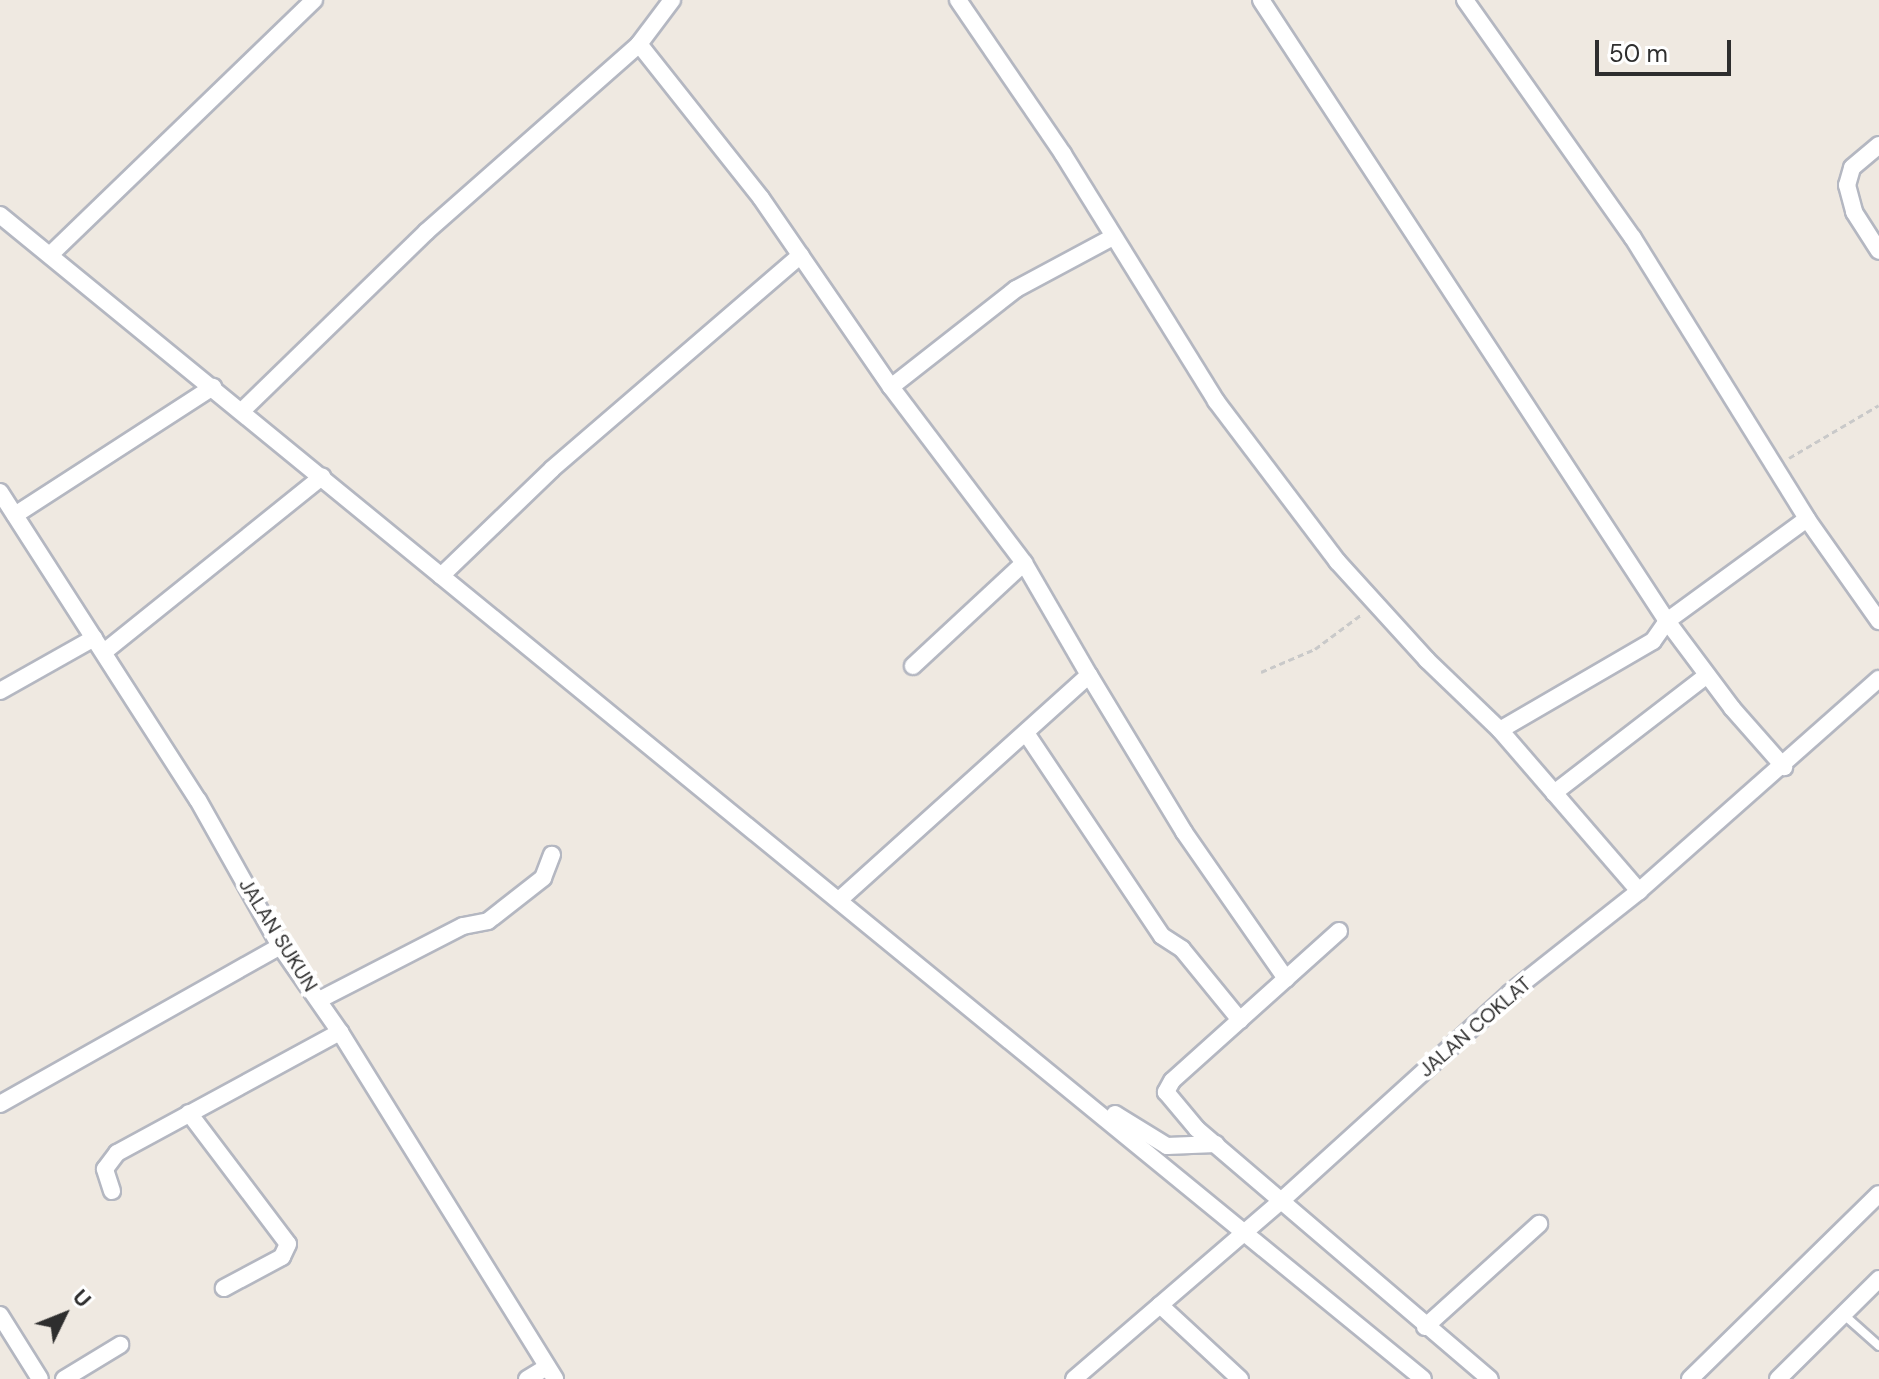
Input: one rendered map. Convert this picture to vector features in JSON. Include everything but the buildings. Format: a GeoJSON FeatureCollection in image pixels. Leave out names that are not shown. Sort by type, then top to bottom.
{"type":"FeatureCollection","features":[{"type":"Feature","properties":{"kind":"street"},"geometry":{"type":"LineString","coordinates":[[50,255],[314,0]]}},
{"type":"Feature","properties":{"kind":"street"},"geometry":{"type":"LineString","coordinates":[[243,410],[426,232],[639,44],[672,0]]}},
{"type":"Feature","properties":{"kind":"street"},"geometry":{"type":"LineString","coordinates":[[958,0],[1216,401],[1374,604],[1500,730],[1639,891]]}},
{"type":"Feature","properties":{"kind":"street"},"geometry":{"type":"LineString","coordinates":[[1261,0],[1667,621],[1707,675],[1784,767]]}},
{"type":"Feature","properties":{"kind":"street"},"geometry":{"type":"LineString","coordinates":[[1465,0],[1633,238],[1774,467],[1800,523],[1879,621]]}},
{"type":"Feature","properties":{"kind":"street"},"geometry":{"type":"LineString","coordinates":[[639,44],[801,255],[891,387],[1024,563],[1184,832],[1286,979]]}},
{"type":"Feature","properties":{"kind":"street"},"geometry":{"type":"LineString","coordinates":[[1879,145],[1852,168],[1847,185],[1854,212],[1879,251]]}},
{"type":"Feature","properties":{"kind":"street"},"geometry":{"type":"LineString","coordinates":[[0,215],[841,898],[1242,1233],[1423,1379]]}},
{"type":"Feature","properties":{"kind":"street"},"geometry":{"type":"LineString","coordinates":[[891,387],[1016,289],[1113,237]]}},
{"type":"Feature","properties":{"kind":"street"},"geometry":{"type":"LineString","coordinates":[[441,576],[552,469],[801,255]]}},
{"type":"Feature","properties":{"kind":"street"},"geometry":{"type":"LineString","coordinates":[[15,515],[213,387]]}},
{"type":"Feature","properties":{"kind":"street"},"geometry":{"type":"LineString","coordinates":[[0,691],[99,645],[322,477]]}},
{"type":"Feature","properties":{"kind":"street","name":"JALAN SUKUN"},"geometry":{"type":"LineString","coordinates":[[0,492],[198,800],[280,946],[340,1032],[551,1373]]}},
{"type":"Feature","properties":{"kind":"street"},"geometry":{"type":"LineString","coordinates":[[1500,730],[1653,641],[1667,621],[1800,523]]}},
{"type":"Feature","properties":{"kind":"street"},"geometry":{"type":"LineString","coordinates":[[913,666],[1024,563]]}},
{"type":"Feature","properties":{"kind":"street"},"geometry":{"type":"LineString","coordinates":[[841,898],[1089,675]]}},
{"type":"Feature","properties":{"kind":"street"},"geometry":{"type":"LineString","coordinates":[[1554,793],[1707,675]]}},
{"type":"Feature","properties":{"kind":"street","name":"JALAN COKLAT"},"geometry":{"type":"LineString","coordinates":[[1074,1379],[1281,1201],[1510,993],[1639,891],[1877,684]]}},
{"type":"Feature","properties":{"kind":"street"},"geometry":{"type":"LineString","coordinates":[[1026,733],[1162,936],[1182,949],[1240,1020]]}},
{"type":"Feature","properties":{"kind":"street"},"geometry":{"type":"LineString","coordinates":[[319,1000],[463,926],[488,921],[543,878],[552,855]]}},
{"type":"Feature","properties":{"kind":"street"},"geometry":{"type":"LineString","coordinates":[[1339,931],[1172,1081],[1166,1092],[1216,1144],[1425,1327],[1490,1379]]}},
{"type":"Feature","properties":{"kind":"street"},"geometry":{"type":"LineString","coordinates":[[0,1104],[280,946]]}},
{"type":"Feature","properties":{"kind":"street"},"geometry":{"type":"LineString","coordinates":[[112,1191],[108,1161],[189,1113],[340,1032]]}},
{"type":"Feature","properties":{"kind":"street"},"geometry":{"type":"LineString","coordinates":[[1003,1035],[1046,1058],[1152,1140],[1180,1148],[1216,1144]]}},
{"type":"Feature","properties":{"kind":"street"},"geometry":{"type":"LineString","coordinates":[[189,1113],[288,1244],[282,1257],[224,1288]]}},
{"type":"Feature","properties":{"kind":"street"},"geometry":{"type":"LineString","coordinates":[[1690,1379],[1879,1194]]}},
{"type":"Feature","properties":{"kind":"street"},"geometry":{"type":"LineString","coordinates":[[1425,1327],[1539,1224]]}},
{"type":"Feature","properties":{"kind":"street"},"geometry":{"type":"LineString","coordinates":[[1778,1379],[1879,1279]]}},
{"type":"Feature","properties":{"kind":"street"},"geometry":{"type":"LineString","coordinates":[[1160,1305],[1240,1379]]}},
{"type":"Feature","properties":{"kind":"street"},"geometry":{"type":"LineString","coordinates":[[0,1315],[40,1379]]}},
{"type":"Feature","properties":{"kind":"street"},"geometry":{"type":"LineString","coordinates":[[64,1379],[120,1345]]}},
{"type":"Feature","properties":{"kind":"street"},"geometry":{"type":"LineString","coordinates":[[527,1379],[551,1373]]}},
{"type":"Feature","properties":{"kind":"lane"},"geometry":{"type":"LineString","coordinates":[[1842,1313],[1879,1346]]}},
{"type":"Feature","properties":{"kind":"path"},"geometry":{"type":"LineString","coordinates":[[1774,467],[1879,405]]}},
{"type":"Feature","properties":{"kind":"path"},"geometry":{"type":"LineString","coordinates":[[1261,672],[1315,649],[1374,604]]}}]}
